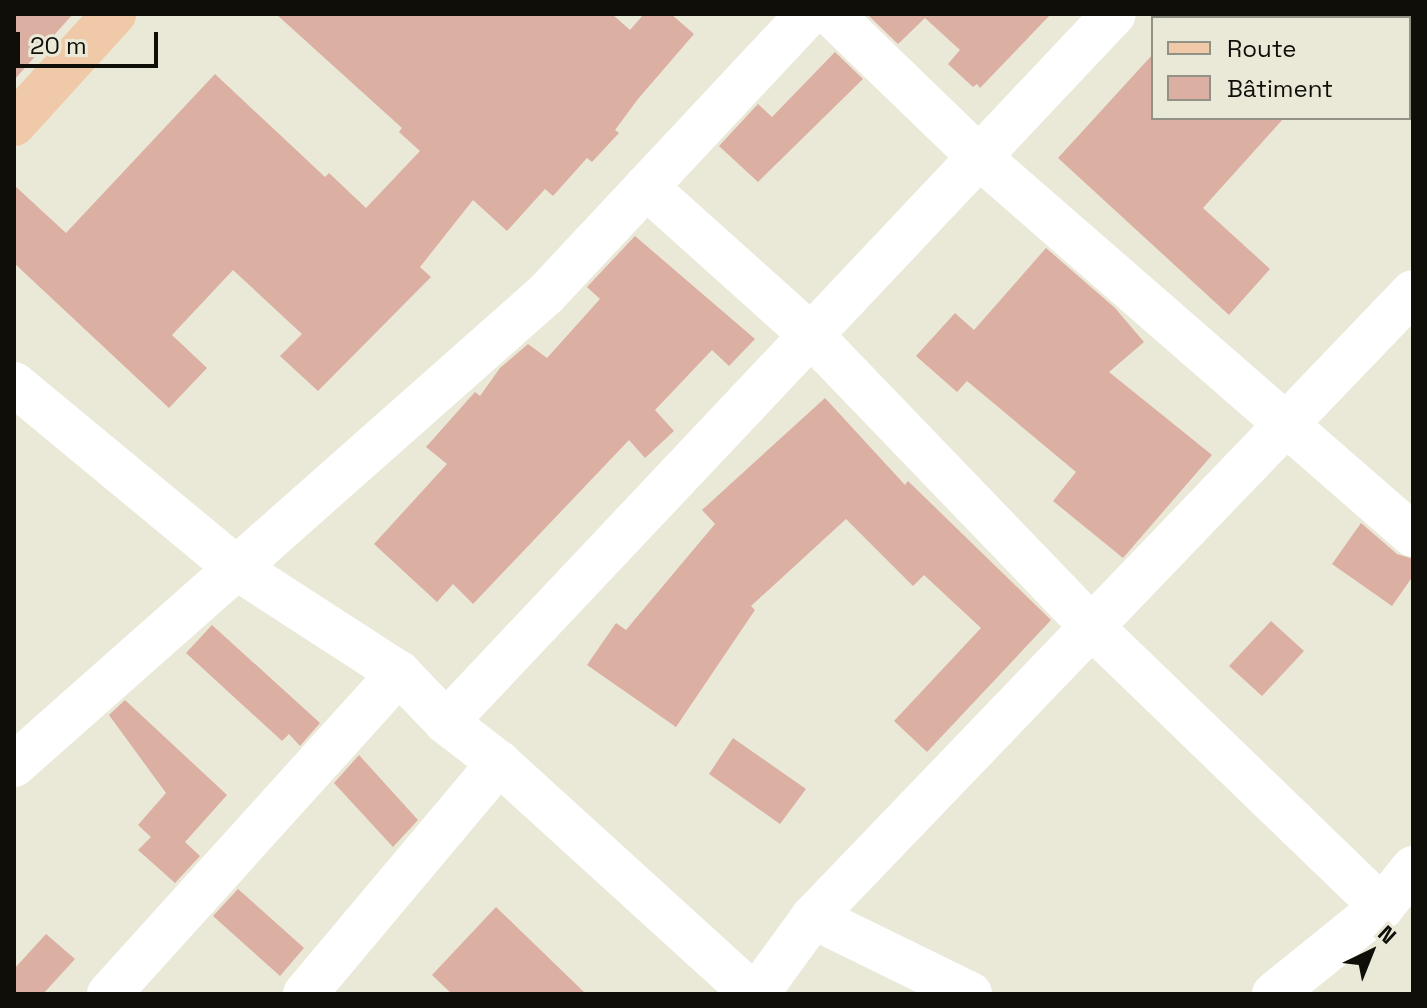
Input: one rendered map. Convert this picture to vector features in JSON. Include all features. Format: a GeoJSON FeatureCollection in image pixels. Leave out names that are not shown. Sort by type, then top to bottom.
{"type":"FeatureCollection","features":[{"type":"Feature","properties":{"kind":"main road"},"geometry":{"type":"LineString","coordinates":[[14,124],[114,14]]}},
{"type":"Feature","properties":{"kind":"street"},"geometry":{"type":"LineString","coordinates":[[14,765],[546,294],[808,14]]}},
{"type":"Feature","properties":{"kind":"street"},"geometry":{"type":"LineString","coordinates":[[831,14],[978,156],[1413,535]]}},
{"type":"Feature","properties":{"kind":"street"},"geometry":{"type":"LineString","coordinates":[[446,722],[1114,14]]}},
{"type":"Feature","properties":{"kind":"street"},"geometry":{"type":"LineString","coordinates":[[646,187],[811,335],[1093,628],[1382,907]]}},
{"type":"Feature","properties":{"kind":"street"},"geometry":{"type":"LineString","coordinates":[[14,384],[235,567],[399,673],[446,722],[499,763],[755,994],[813,917],[1413,292]]}},
{"type":"Feature","properties":{"kind":"street"},"geometry":{"type":"LineString","coordinates":[[109,994],[399,673]]}},
{"type":"Feature","properties":{"kind":"street"},"geometry":{"type":"LineString","coordinates":[[305,994],[499,763]]}},
{"type":"Feature","properties":{"kind":"street"},"geometry":{"type":"LineString","coordinates":[[1274,994],[1382,907],[1413,868]]}},
{"type":"Feature","properties":{"kind":"street"},"geometry":{"type":"LineString","coordinates":[[813,917],[970,994]]}},
{"type":"Feature","properties":{"kind":"building"},"geometry":{"type":"Polygon","coordinates":[[[14,14],[73,14],[14,80],[14,14]]]}},
{"type":"Feature","properties":{"kind":"building"},"geometry":{"type":"Polygon","coordinates":[[[276,14],[612,14],[630,30],[644,14],[671,14],[694,34],[638,99],[615,130],[619,133],[592,162],[587,158],[553,196],[545,189],[507,231],[473,200],[420,267],[431,277],[318,391],[280,356],[302,334],[233,270],[172,335],[207,368],[169,408],[14,263],[14,185],[66,233],[215,74],[325,177],[329,173],[366,208],[420,151],[399,132],[402,128],[276,14]]]}},
{"type":"Feature","properties":{"kind":"building"},"geometry":{"type":"Polygon","coordinates":[[[1051,14],[980,88],[977,84],[973,87],[948,64],[960,50],[925,18],[898,44],[869,16],[1051,14]]]}},
{"type":"Feature","properties":{"kind":"building"},"geometry":{"type":"Polygon","coordinates":[[[835,52],[863,79],[758,182],[719,146],[758,104],[772,117],[835,52]]]}},
{"type":"Feature","properties":{"kind":"building"},"geometry":{"type":"Polygon","coordinates":[[[1151,56],[1151,120],[1282,120],[1203,208],[1270,269],[1229,315],[1058,158],[1151,56]]]}},
{"type":"Feature","properties":{"kind":"building"},"geometry":{"type":"Polygon","coordinates":[[[635,236],[755,339],[729,366],[712,350],[655,410],[674,431],[645,458],[629,440],[473,604],[453,584],[437,602],[374,544],[447,464],[426,447],[475,392],[480,396],[500,368],[528,344],[547,358],[600,299],[587,287],[635,236]]]}},
{"type":"Feature","properties":{"kind":"building"},"geometry":{"type":"Polygon","coordinates":[[[1046,248],[1115,308],[1144,342],[1109,372],[1212,455],[1123,558],[1053,501],[1076,472],[967,381],[957,392],[916,356],[955,313],[974,330],[1046,248]]]}},
{"type":"Feature","properties":{"kind":"building"},"geometry":{"type":"Polygon","coordinates":[[[825,398],[905,485],[908,481],[1051,620],[927,752],[894,721],[981,628],[924,575],[913,586],[846,519],[751,606],[755,610],[676,727],[587,665],[616,623],[626,630],[715,524],[702,510],[825,398]]]}},
{"type":"Feature","properties":{"kind":"building"},"geometry":{"type":"Polygon","coordinates":[[[1361,523],[1397,554],[1413,559],[1413,576],[1392,606],[1332,564],[1361,523]]]}},
{"type":"Feature","properties":{"kind":"building"},"geometry":{"type":"Polygon","coordinates":[[[1271,621],[1304,651],[1262,696],[1229,666],[1271,621]]]}},
{"type":"Feature","properties":{"kind":"building"},"geometry":{"type":"Polygon","coordinates":[[[212,625],[320,723],[300,746],[289,734],[282,741],[186,653],[212,625]]]}},
{"type":"Feature","properties":{"kind":"building"},"geometry":{"type":"Polygon","coordinates":[[[125,700],[227,795],[185,842],[200,856],[175,883],[138,850],[151,837],[138,825],[166,793],[109,715],[125,700]]]}},
{"type":"Feature","properties":{"kind":"building"},"geometry":{"type":"Polygon","coordinates":[[[733,738],[806,789],[780,824],[709,774],[733,738]]]}},
{"type":"Feature","properties":{"kind":"building"},"geometry":{"type":"Polygon","coordinates":[[[359,755],[418,820],[393,847],[334,783],[359,755]]]}},
{"type":"Feature","properties":{"kind":"building"},"geometry":{"type":"Polygon","coordinates":[[[238,889],[304,948],[280,976],[213,916],[238,889]]]}},
{"type":"Feature","properties":{"kind":"building"},"geometry":{"type":"Polygon","coordinates":[[[496,907],[586,994],[452,994],[432,975],[496,907]]]}},
{"type":"Feature","properties":{"kind":"building"},"geometry":{"type":"Polygon","coordinates":[[[46,934],[75,959],[43,994],[14,994],[14,969],[46,934]]]}}]}
